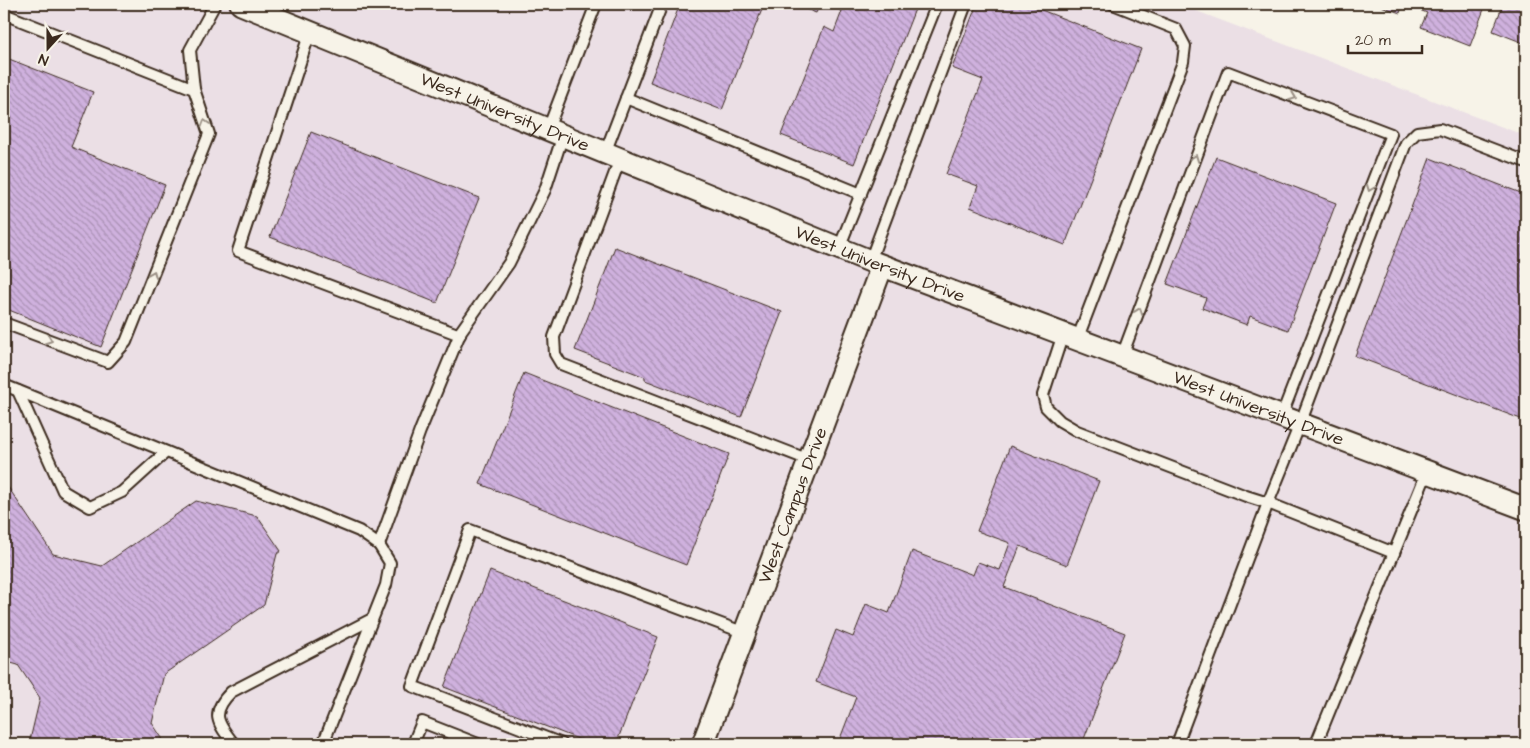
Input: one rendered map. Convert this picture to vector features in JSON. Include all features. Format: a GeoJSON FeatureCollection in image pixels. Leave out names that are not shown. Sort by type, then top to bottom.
{"type":"FeatureCollection","features":[{"type":"Feature","properties":{"kind":"street","name":"West University Drive"},"geometry":{"type":"LineString","coordinates":[[241,4],[876,264],[1526,509]]}},
{"type":"Feature","properties":{"kind":"street","name":"West Campus Drive"},"geometry":{"type":"LineString","coordinates":[[703,744],[809,460],[876,264]]}},
{"type":"Feature","properties":{"kind":"lane"},"geometry":{"type":"LineString","coordinates":[[4,323],[108,362],[126,342],[209,134],[194,89],[190,50],[215,4]]}},
{"type":"Feature","properties":{"kind":"lane"},"geometry":{"type":"LineString","coordinates":[[379,545],[420,431],[460,335],[509,263],[545,190],[556,132],[596,4]]}},
{"type":"Feature","properties":{"kind":"lane"},"geometry":{"type":"LineString","coordinates":[[662,4],[626,98],[612,156],[554,337],[555,354],[561,364],[809,460]]}},
{"type":"Feature","properties":{"kind":"lane"},"geometry":{"type":"LineString","coordinates":[[839,248],[937,4]]}},
{"type":"Feature","properties":{"kind":"lane"},"geometry":{"type":"LineString","coordinates":[[876,264],[966,4]]}},
{"type":"Feature","properties":{"kind":"lane"},"geometry":{"type":"LineString","coordinates":[[1113,4],[1176,29],[1185,46],[1183,62],[1070,337],[1043,395],[1046,407],[1060,420],[1077,431],[1246,496],[1268,502],[1394,554]]}},
{"type":"Feature","properties":{"kind":"lane"},"geometry":{"type":"LineString","coordinates":[[4,14],[194,89]]}},
{"type":"Feature","properties":{"kind":"lane"},"geometry":{"type":"LineString","coordinates":[[310,32],[238,251],[460,335]]}},
{"type":"Feature","properties":{"kind":"lane"},"geometry":{"type":"LineString","coordinates":[[1122,356],[1228,72],[1390,134],[1290,420],[1268,502],[1177,744]]}},
{"type":"Feature","properties":{"kind":"lane"},"geometry":{"type":"LineString","coordinates":[[626,98],[861,194]]}},
{"type":"Feature","properties":{"kind":"lane"},"geometry":{"type":"LineString","coordinates":[[1290,420],[1406,143],[1417,132],[1440,129],[1526,162]]}},
{"type":"Feature","properties":{"kind":"lane"},"geometry":{"type":"LineString","coordinates":[[4,385],[359,531],[379,545],[390,563],[386,585],[323,744]]}},
{"type":"Feature","properties":{"kind":"lane"},"geometry":{"type":"LineString","coordinates":[[18,391],[63,491],[90,507],[122,492],[166,452]]}},
{"type":"Feature","properties":{"kind":"lane"},"geometry":{"type":"LineString","coordinates":[[1316,744],[1427,472]]}},
{"type":"Feature","properties":{"kind":"lane"},"geometry":{"type":"LineString","coordinates":[[562,744],[412,686],[470,530],[744,633]]}},
{"type":"Feature","properties":{"kind":"lane"},"geometry":{"type":"LineString","coordinates":[[234,744],[220,727],[218,716],[220,702],[231,692],[372,619]]}},
{"type":"Feature","properties":{"kind":"lane"},"geometry":{"type":"LineString","coordinates":[[413,744],[422,722],[478,744]]}},
{"type":"Feature","properties":{"kind":"shaded area"},"geometry":{"type":"Polygon","coordinates":[[[4,4],[1178,4],[1526,136],[1526,744],[4,744],[4,4]]]}},
{"type":"Feature","properties":{"kind":"building"},"geometry":{"type":"Polygon","coordinates":[[[680,4],[755,4],[763,7],[722,110],[650,82],[680,4]]]}},
{"type":"Feature","properties":{"kind":"building"},"geometry":{"type":"Polygon","coordinates":[[[793,4],[820,4],[816,13],[793,4]]]}},
{"type":"Feature","properties":{"kind":"building"},"geometry":{"type":"Polygon","coordinates":[[[824,4],[917,4],[854,164],[781,135],[824,27],[834,32],[842,11],[824,4]]]}},
{"type":"Feature","properties":{"kind":"building"},"geometry":{"type":"Polygon","coordinates":[[[977,4],[1026,4],[1141,49],[1065,245],[970,207],[978,186],[946,174],[983,80],[952,68],[977,4]]]}},
{"type":"Feature","properties":{"kind":"building"},"geometry":{"type":"Polygon","coordinates":[[[1376,4],[1403,4],[1400,13],[1376,4]]]}},
{"type":"Feature","properties":{"kind":"building"},"geometry":{"type":"Polygon","coordinates":[[[1420,4],[1486,4],[1470,46],[1421,27],[1427,13],[1417,9],[1420,4]]]}},
{"type":"Feature","properties":{"kind":"building"},"geometry":{"type":"Polygon","coordinates":[[[1503,4],[1521,4],[1526,6],[1526,44],[1493,31],[1503,4]]]}},
{"type":"Feature","properties":{"kind":"building"},"geometry":{"type":"Polygon","coordinates":[[[4,57],[93,92],[71,147],[165,185],[101,347],[4,308],[4,57]]]}},
{"type":"Feature","properties":{"kind":"building"},"geometry":{"type":"Polygon","coordinates":[[[311,132],[479,198],[437,303],[270,237],[311,132]]]}},
{"type":"Feature","properties":{"kind":"building"},"geometry":{"type":"Polygon","coordinates":[[[1216,157],[1336,203],[1288,330],[1250,316],[1247,325],[1202,308],[1206,298],[1167,284],[1216,157]]]}},
{"type":"Feature","properties":{"kind":"building"},"geometry":{"type":"Polygon","coordinates":[[[1430,158],[1526,195],[1526,421],[1355,356],[1430,158]]]}},
{"type":"Feature","properties":{"kind":"building"},"geometry":{"type":"Polygon","coordinates":[[[615,247],[782,312],[741,417],[645,380],[645,377],[575,350],[615,247]]]}},
{"type":"Feature","properties":{"kind":"building"},"geometry":{"type":"Polygon","coordinates":[[[524,373],[729,454],[686,565],[480,484],[524,373]]]}},
{"type":"Feature","properties":{"kind":"building"},"geometry":{"type":"Polygon","coordinates":[[[1010,446],[1099,481],[1067,565],[1020,546],[1004,587],[1125,633],[1082,744],[838,744],[856,697],[816,682],[836,630],[853,637],[866,604],[889,613],[912,551],[973,575],[978,562],[1000,570],[1010,543],[977,531],[1010,446]]]}},
{"type":"Feature","properties":{"kind":"building"},"geometry":{"type":"Polygon","coordinates":[[[4,481],[53,554],[102,566],[196,501],[257,516],[281,551],[277,554],[264,605],[164,674],[152,723],[166,744],[29,744],[40,698],[18,665],[4,661],[4,481]]]}},
{"type":"Feature","properties":{"kind":"building"},"geometry":{"type":"Polygon","coordinates":[[[490,571],[658,637],[616,744],[591,744],[444,687],[490,571]]]}}]}
